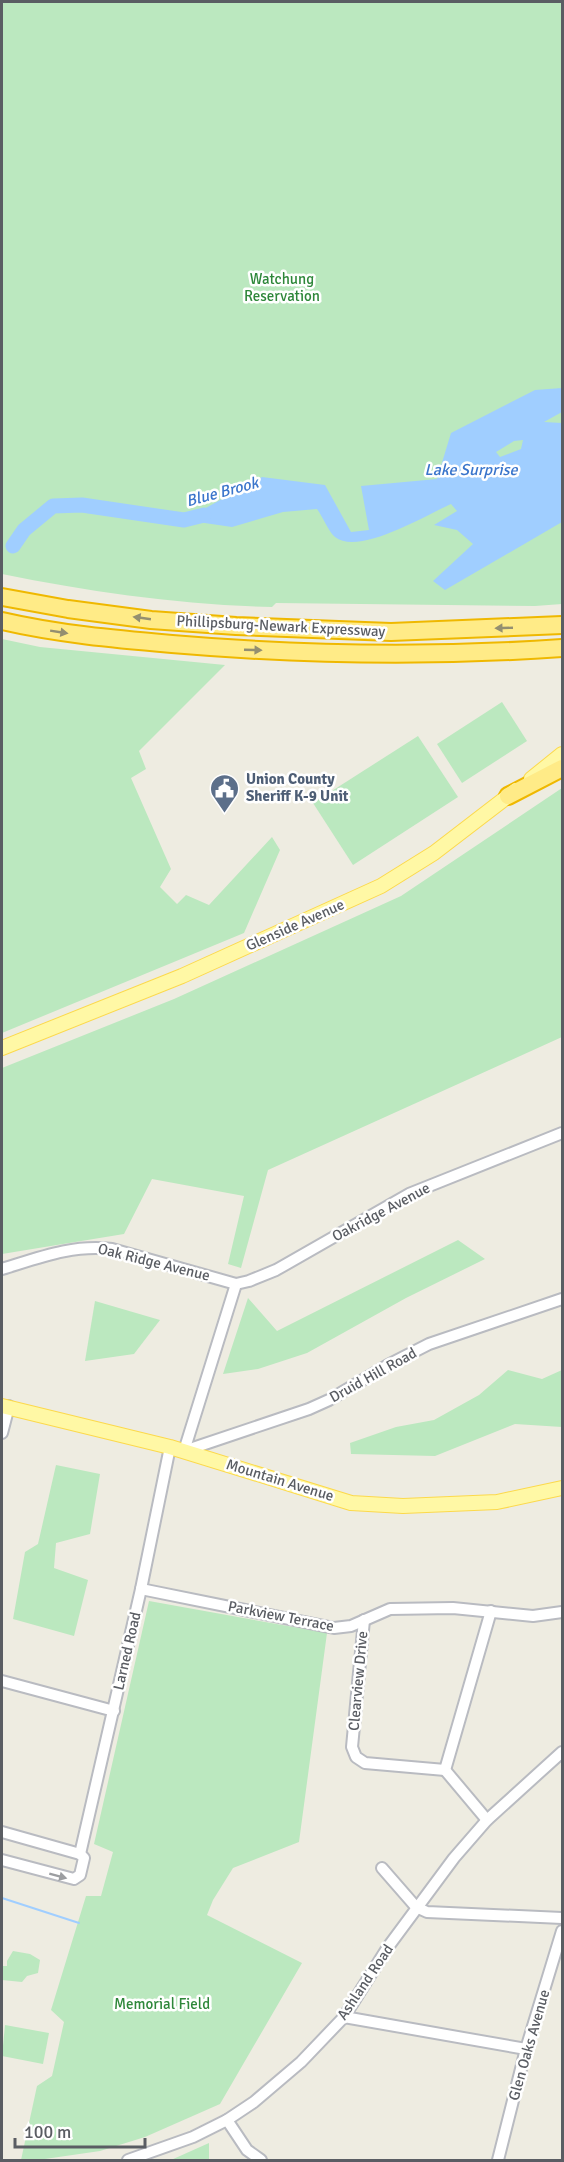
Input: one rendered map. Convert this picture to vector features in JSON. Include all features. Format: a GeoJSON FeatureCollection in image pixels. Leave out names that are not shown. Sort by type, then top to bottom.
{"type":"FeatureCollection","features":[{"type":"Feature","properties":{"kind":"highway","name":"Phillipsburg-Newark Expressway"},"geometry":{"type":"LineString","coordinates":[[2,597],[151,620],[236,626],[391,632],[562,625]]}},
{"type":"Feature","properties":{"kind":"highway","name":"Phillipsburg-Newark Expressway"},"geometry":{"type":"LineString","coordinates":[[2,621],[92,637],[230,649],[368,654],[562,648]]}},
{"type":"Feature","properties":{"kind":"highway"},"geometry":{"type":"LineString","coordinates":[[508,796],[562,768]]}},
{"type":"Feature","properties":{"kind":"main road","name":"Glenside Avenue"},"geometry":{"type":"LineString","coordinates":[[2,1048],[182,976],[381,886],[434,853],[562,754]]}},
{"type":"Feature","properties":{"kind":"main road","name":"Mountain Avenue"},"geometry":{"type":"LineString","coordinates":[[5,1406],[177,1449],[351,1503],[403,1506],[497,1502],[562,1488]]}},
{"type":"Feature","properties":{"kind":"street","name":"Oakridge Avenue"},"geometry":{"type":"LineString","coordinates":[[236,1284],[276,1270],[409,1194],[562,1133]]}},
{"type":"Feature","properties":{"kind":"street","name":"Oak Ridge Avenue"},"geometry":{"type":"LineString","coordinates":[[2,1269],[61,1252],[93,1247],[112,1249],[236,1284]]}},
{"type":"Feature","properties":{"kind":"street","name":"Larned Road"},"geometry":{"type":"LineString","coordinates":[[2,1860],[74,1879],[80,1875],[84,1863],[83,1855],[80,1854],[141,1589],[177,1449],[236,1284]]}},
{"type":"Feature","properties":{"kind":"street","name":"Druid Hill Road"},"geometry":{"type":"LineString","coordinates":[[177,1449],[309,1409],[429,1344],[562,1299]]}},
{"type":"Feature","properties":{"kind":"street"},"geometry":{"type":"LineString","coordinates":[[2,1433],[5,1406]]}},
{"type":"Feature","properties":{"kind":"street","name":"Parkview Terrace"},"geometry":{"type":"LineString","coordinates":[[141,1589],[334,1628],[351,1626],[390,1609],[453,1608],[533,1616],[562,1612]]}},
{"type":"Feature","properties":{"kind":"street"},"geometry":{"type":"LineString","coordinates":[[487,1820],[445,1770],[491,1611]]}},
{"type":"Feature","properties":{"kind":"street","name":"Clearview Drive"},"geometry":{"type":"LineString","coordinates":[[364,1620],[351,1747],[353,1752],[365,1763],[445,1770]]}},
{"type":"Feature","properties":{"kind":"street"},"geometry":{"type":"LineString","coordinates":[[2,1681],[114,1711]]}},
{"type":"Feature","properties":{"kind":"street","name":"Ashland Road"},"geometry":{"type":"LineString","coordinates":[[128,2160],[193,2137],[227,2120],[254,2102],[283,2078],[344,2017],[416,1907],[453,1858],[487,1820],[562,1752]]}},
{"type":"Feature","properties":{"kind":"street"},"geometry":{"type":"LineString","coordinates":[[2,1832],[80,1854]]}},
{"type":"Feature","properties":{"kind":"street"},"geometry":{"type":"LineString","coordinates":[[382,1868],[416,1907],[430,1913],[562,1918]]}},
{"type":"Feature","properties":{"kind":"street","name":"Glen Oaks Avenue"},"geometry":{"type":"LineString","coordinates":[[498,2160],[526,2049],[562,1931]]}},
{"type":"Feature","properties":{"kind":"street"},"geometry":{"type":"LineString","coordinates":[[344,2017],[526,2049]]}},
{"type":"Feature","properties":{"kind":"street"},"geometry":{"type":"LineString","coordinates":[[227,2120],[248,2150],[261,2160]]}},
{"type":"Feature","properties":{"kind":"green space","name":"Watchung Reservation"},"geometry":{"type":"Polygon","coordinates":[[[2,2],[562,2],[562,604],[535,606],[276,603],[272,607],[238,606],[136,596],[2,574],[2,2]]]}},
{"type":"Feature","properties":{"kind":"green space"},"geometry":{"type":"Polygon","coordinates":[[[2,639],[40,647],[225,665],[139,751],[146,769],[131,778],[171,869],[160,887],[177,904],[186,895],[209,905],[272,837],[280,850],[244,933],[2,1033],[2,639]]]}},
{"type":"Feature","properties":{"kind":"green space"},"geometry":{"type":"Polygon","coordinates":[[[502,702],[527,741],[462,783],[437,744],[502,702]]]}},
{"type":"Feature","properties":{"kind":"green space"},"geometry":{"type":"Polygon","coordinates":[[[418,736],[458,797],[353,865],[313,803],[418,736]]]}},
{"type":"Feature","properties":{"kind":"green space"},"geometry":{"type":"Polygon","coordinates":[[[562,788],[562,1037],[268,1170],[241,1268],[228,1264],[244,1196],[152,1179],[124,1234],[2,1254],[2,1068],[174,999],[401,896],[562,788]]]}},
{"type":"Feature","properties":{"kind":"green space"},"geometry":{"type":"Polygon","coordinates":[[[458,1240],[485,1259],[406,1298],[307,1353],[258,1369],[223,1374],[248,1298],[277,1331],[458,1240]]]}},
{"type":"Feature","properties":{"kind":"green space"},"geometry":{"type":"Polygon","coordinates":[[[95,1301],[160,1320],[134,1354],[85,1361],[95,1301]]]}},
{"type":"Feature","properties":{"kind":"green space"},"geometry":{"type":"Polygon","coordinates":[[[508,1370],[542,1379],[562,1370],[562,1427],[515,1424],[435,1456],[351,1454],[350,1443],[396,1427],[434,1420],[479,1395],[508,1370]]]}},
{"type":"Feature","properties":{"kind":"green space"},"geometry":{"type":"Polygon","coordinates":[[[56,1465],[100,1474],[90,1534],[56,1543],[54,1568],[88,1580],[74,1636],[13,1619],[25,1552],[38,1544],[56,1465]]]}},
{"type":"Feature","properties":{"kind":"green space","name":"Memorial Field"},"geometry":{"type":"Polygon","coordinates":[[[149,1601],[327,1633],[299,1842],[233,1868],[213,1900],[207,1915],[302,1963],[220,2104],[145,2137],[100,2151],[38,2160],[21,2160],[37,2086],[52,2076],[64,2022],[51,2010],[86,1896],[101,1896],[113,1852],[94,1844],[149,1601]]]}},
{"type":"Feature","properties":{"kind":"green space"},"geometry":{"type":"Polygon","coordinates":[[[13,1951],[30,1954],[40,1960],[38,1973],[27,1976],[22,1982],[2,1980],[2,1966],[7,1966],[7,1961],[13,1951]]]}},
{"type":"Feature","properties":{"kind":"green space"},"geometry":{"type":"Polygon","coordinates":[[[5,2025],[49,2033],[43,2064],[2,2056],[5,2025]]]}},
{"type":"Feature","properties":{"kind":"green space"},"geometry":{"type":"Polygon","coordinates":[[[209,2143],[209,2160],[171,2160],[209,2143]]]}},
{"type":"Feature","properties":{"kind":"water","name":"Lake Surprise"},"geometry":{"type":"Polygon","coordinates":[[[562,388],[562,412],[544,422],[562,423],[562,522],[445,590],[433,581],[473,544],[457,530],[434,525],[457,511],[451,504],[393,532],[360,541],[346,541],[335,537],[317,509],[283,512],[232,527],[184,520],[262,477],[325,485],[351,532],[369,530],[361,486],[437,479],[451,433],[535,390],[562,388]],[[523,440],[514,441],[496,452],[500,457],[521,449],[523,440]]]}},
{"type":"Feature","properties":{"kind":"waterway","name":"Blue Brook"},"geometry":{"type":"LineString","coordinates":[[13,546],[24,530],[53,506],[82,505],[184,520],[204,515]]}},
{"type":"Feature","properties":{"kind":"waterway"},"geometry":{"type":"LineString","coordinates":[[2,1898],[79,1923]]}},
{"type":"Feature","properties":{"kind":"place","name":"Union County Sheriff K-9 Unit"},"geometry":{"type":"Point","coordinates":[225,814]}}]}
